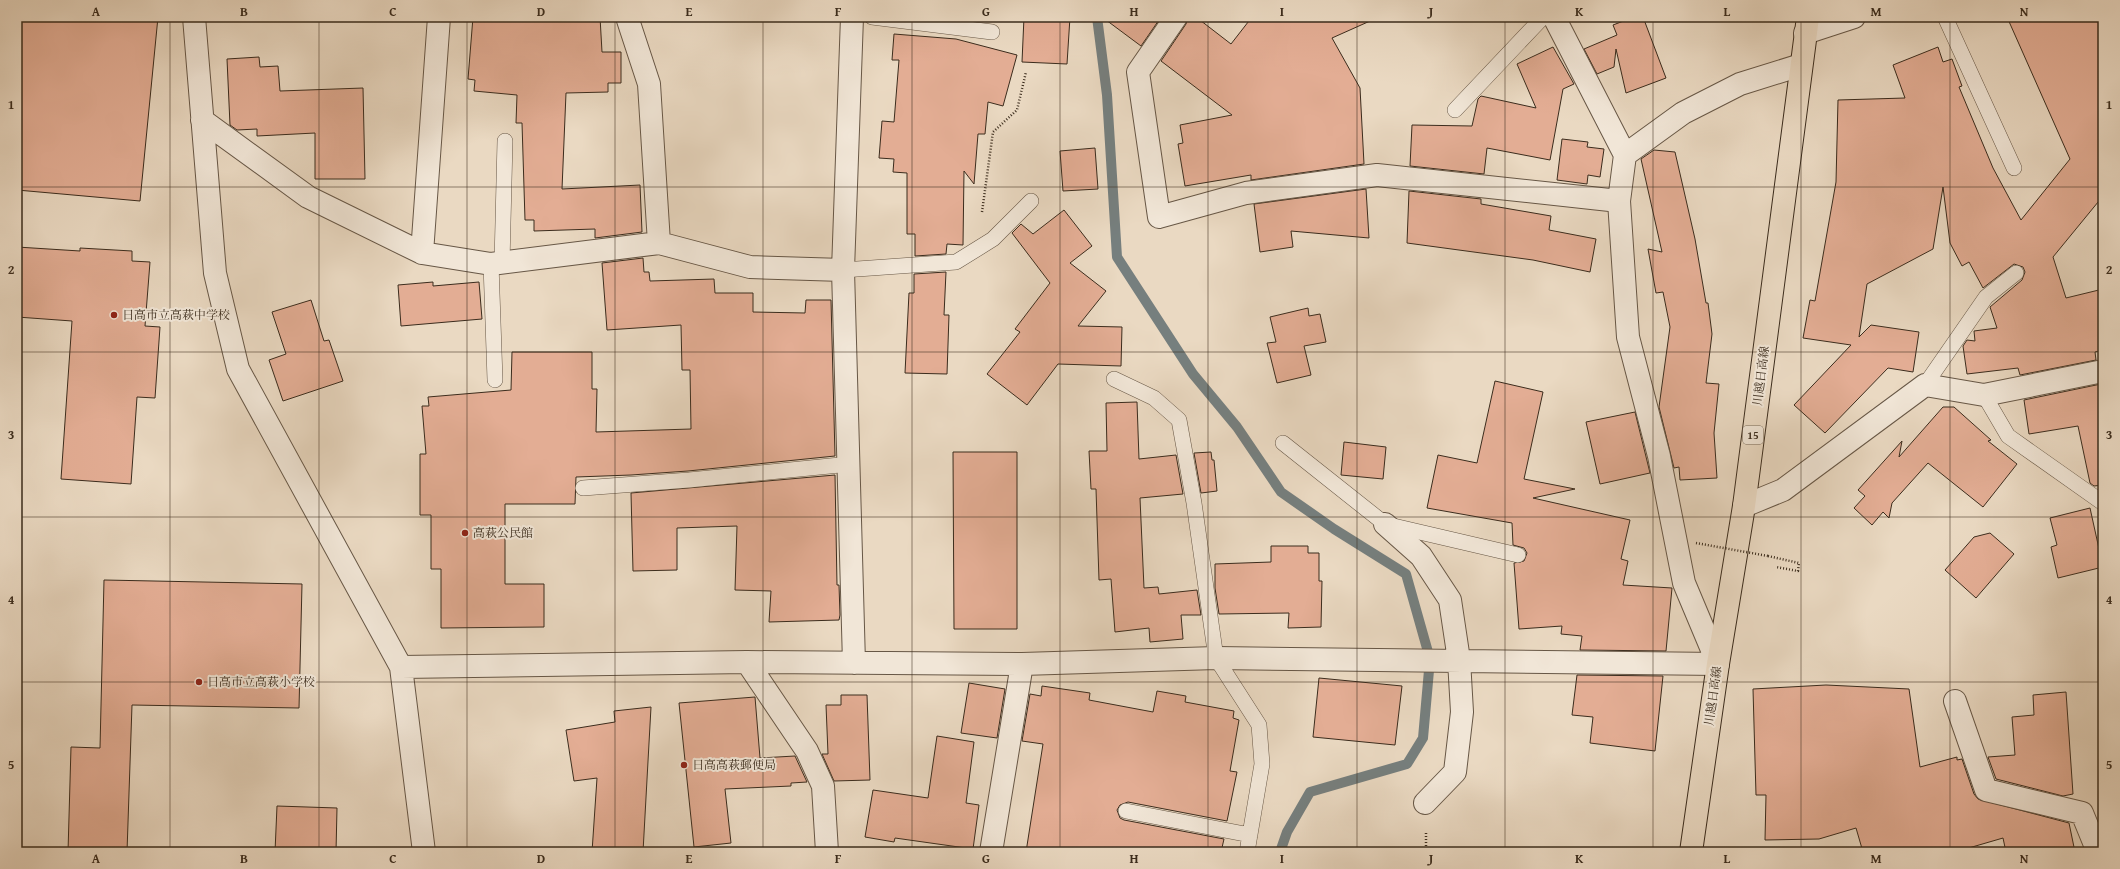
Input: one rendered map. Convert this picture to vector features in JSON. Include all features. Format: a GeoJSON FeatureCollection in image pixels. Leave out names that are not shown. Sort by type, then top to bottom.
{"type":"FeatureCollection","features":[{"type":"Feature","properties":{"kind":"main road","name":"川越日高線"},"geometry":{"type":"LineString","coordinates":[[1691,852],[1718,664],[1744,506],[1806,25]]}},
{"type":"Feature","properties":{"kind":"street"},"geometry":{"type":"LineString","coordinates":[[194,17],[215,273],[238,369],[401,667],[424,852]]}},
{"type":"Feature","properties":{"kind":"street"},"geometry":{"type":"LineString","coordinates":[[422,254],[440,17]]}},
{"type":"Feature","properties":{"kind":"street"},"geometry":{"type":"LineString","coordinates":[[627,17],[649,84],[659,243]]}},
{"type":"Feature","properties":{"kind":"street"},"geometry":{"type":"LineString","coordinates":[[852,17],[843,270],[850,464],[854,663]]}},
{"type":"Feature","properties":{"kind":"street"},"geometry":{"type":"LineString","coordinates":[[1176,17],[1138,72],[1159,217],[1246,193],[1377,176],[1619,201]]}},
{"type":"Feature","properties":{"kind":"street"},"geometry":{"type":"LineString","coordinates":[[401,667],[747,662],[1022,664],[1216,658],[1718,664],[1684,583],[1660,456],[1628,337],[1619,201],[1625,155],[1554,17]]}},
{"type":"Feature","properties":{"kind":"street"},"geometry":{"type":"LineString","coordinates":[[1806,25],[1854,17]]}},
{"type":"Feature","properties":{"kind":"street"},"geometry":{"type":"LineString","coordinates":[[1625,155],[1683,114],[1740,84],[1801,65]]}},
{"type":"Feature","properties":{"kind":"street"},"geometry":{"type":"LineString","coordinates":[[202,120],[308,197],[422,254],[497,264],[659,243],[750,267],[843,270]]}},
{"type":"Feature","properties":{"kind":"street"},"geometry":{"type":"LineString","coordinates":[[1744,506],[1783,490],[1925,385],[1984,395],[2103,371]]}},
{"type":"Feature","properties":{"kind":"street"},"geometry":{"type":"LineString","coordinates":[[1385,524],[1421,556],[1450,600],[1462,712],[1455,772],[1425,803]]}},
{"type":"Feature","properties":{"kind":"street"},"geometry":{"type":"LineString","coordinates":[[747,662],[808,751],[823,786],[827,852]]}},
{"type":"Feature","properties":{"kind":"street"},"geometry":{"type":"LineString","coordinates":[[990,852],[1022,664]]}},
{"type":"Feature","properties":{"kind":"street"},"geometry":{"type":"LineString","coordinates":[[1956,701],[1986,790],[2082,813],[2098,852]]}},
{"type":"Feature","properties":{"kind":"lane"},"geometry":{"type":"LineString","coordinates":[[872,17],[992,32]]}},
{"type":"Feature","properties":{"kind":"lane"},"geometry":{"type":"LineString","coordinates":[[1455,110],[1543,17]]}},
{"type":"Feature","properties":{"kind":"lane"},"geometry":{"type":"LineString","coordinates":[[1945,17],[2014,168]]}},
{"type":"Feature","properties":{"kind":"lane"},"geometry":{"type":"LineString","coordinates":[[495,380],[497,264],[505,141]]}},
{"type":"Feature","properties":{"kind":"lane"},"geometry":{"type":"LineString","coordinates":[[843,270],[956,262],[993,239],[1031,201]]}},
{"type":"Feature","properties":{"kind":"lane"},"geometry":{"type":"LineString","coordinates":[[1925,385],[1986,296],[2016,273]]}},
{"type":"Feature","properties":{"kind":"lane"},"geometry":{"type":"LineString","coordinates":[[1114,379],[1154,398],[1179,420],[1194,503],[1216,658],[1259,725],[1262,764],[1247,852]]}},
{"type":"Feature","properties":{"kind":"lane"},"geometry":{"type":"LineString","coordinates":[[1984,395],[2008,436],[2103,503]]}},
{"type":"Feature","properties":{"kind":"lane"},"geometry":{"type":"LineString","coordinates":[[1283,443],[1385,524],[1518,555]]}},
{"type":"Feature","properties":{"kind":"lane"},"geometry":{"type":"LineString","coordinates":[[583,488],[689,480],[850,464]]}},
{"type":"Feature","properties":{"kind":"lane"},"geometry":{"type":"LineString","coordinates":[[1126,811],[1250,835]]}},
{"type":"Feature","properties":{"kind":"path"},"geometry":{"type":"LineString","coordinates":[[972,252],[980,227],[993,132],[1017,110],[1026,72]]}},
{"type":"Feature","properties":{"kind":"path"},"geometry":{"type":"LineString","coordinates":[[1696,542],[1799,563],[1798,571],[1776,567]]}},
{"type":"Feature","properties":{"kind":"building"},"geometry":{"type":"Polygon","coordinates":[[[17,17],[158,17],[140,201],[17,190],[17,17]]]}},
{"type":"Feature","properties":{"kind":"building"},"geometry":{"type":"Polygon","coordinates":[[[473,17],[600,17],[602,52],[621,52],[621,83],[608,83],[608,92],[566,93],[562,189],[640,185],[642,232],[595,238],[595,229],[534,231],[534,220],[525,220],[522,123],[516,123],[517,95],[474,91],[475,80],[468,79],[473,17]]]}},
{"type":"Feature","properties":{"kind":"building"},"geometry":{"type":"Polygon","coordinates":[[[1024,17],[1070,17],[1067,64],[1022,62],[1024,17]]]}},
{"type":"Feature","properties":{"kind":"building"},"geometry":{"type":"Polygon","coordinates":[[[1102,17],[1161,17],[1141,46],[1102,17]]]}},
{"type":"Feature","properties":{"kind":"building"},"geometry":{"type":"Polygon","coordinates":[[[1188,17],[1196,17],[1231,44],[1252,17],[1379,17],[1332,38],[1360,88],[1364,164],[1251,180],[1251,175],[1185,186],[1178,144],[1183,143],[1180,125],[1232,115],[1161,61],[1186,24],[1188,17]]]}},
{"type":"Feature","properties":{"kind":"building"},"geometry":{"type":"Polygon","coordinates":[[[1634,17],[1643,17],[1666,78],[1626,93],[1616,49],[1614,67],[1597,74],[1584,49],[1617,35],[1613,25],[1634,17]]]}},
{"type":"Feature","properties":{"kind":"building"},"geometry":{"type":"Polygon","coordinates":[[[2007,17],[2103,17],[2103,196],[2053,257],[2066,298],[2103,289],[2103,350],[2095,352],[2096,360],[2020,375],[2018,368],[1967,374],[1963,346],[1967,340],[1975,341],[1974,331],[1997,328],[1990,307],[2022,280],[2025,272],[2023,267],[2014,264],[1983,288],[1969,262],[1962,266],[1950,243],[1943,187],[1933,249],[1867,284],[1859,337],[1871,325],[1919,332],[1913,372],[1888,368],[1825,433],[1794,405],[1851,345],[1803,338],[1810,300],[1815,301],[1836,182],[1838,100],[1905,98],[1893,65],[1938,47],[1943,62],[1952,59],[1962,86],[1959,87],[1993,168],[2021,220],[2070,159],[2007,17]]]}},
{"type":"Feature","properties":{"kind":"building"},"geometry":{"type":"Polygon","coordinates":[[[894,34],[956,39],[1017,55],[1003,106],[988,102],[985,134],[978,134],[974,184],[964,171],[963,245],[947,244],[946,254],[915,256],[915,234],[907,234],[907,173],[893,172],[894,159],[879,158],[882,121],[894,122],[899,60],[892,60],[894,34]]]}},
{"type":"Feature","properties":{"kind":"building"},"geometry":{"type":"Polygon","coordinates":[[[1553,47],[1574,84],[1563,89],[1550,160],[1487,148],[1484,174],[1410,166],[1412,125],[1472,126],[1478,99],[1481,96],[1536,108],[1517,64],[1553,47]]]}},
{"type":"Feature","properties":{"kind":"building"},"geometry":{"type":"Polygon","coordinates":[[[259,57],[260,67],[278,66],[280,91],[363,88],[365,179],[315,179],[315,133],[257,136],[257,129],[237,130],[230,125],[227,59],[259,57]]]}},
{"type":"Feature","properties":{"kind":"building"},"geometry":{"type":"Polygon","coordinates":[[[1562,139],[1588,142],[1587,147],[1604,149],[1600,177],[1588,175],[1587,184],[1557,180],[1562,139]]]}},
{"type":"Feature","properties":{"kind":"building"},"geometry":{"type":"Polygon","coordinates":[[[1095,148],[1098,189],[1063,191],[1060,151],[1095,148]]]}},
{"type":"Feature","properties":{"kind":"building"},"geometry":{"type":"Polygon","coordinates":[[[1654,150],[1675,152],[1695,239],[1706,303],[1708,303],[1712,334],[1706,383],[1719,384],[1714,433],[1717,478],[1680,480],[1679,467],[1674,468],[1659,407],[1670,327],[1663,292],[1656,293],[1648,249],[1662,252],[1641,159],[1654,150]]]}},
{"type":"Feature","properties":{"kind":"building"},"geometry":{"type":"Polygon","coordinates":[[[1366,189],[1369,238],[1291,231],[1293,247],[1260,252],[1254,204],[1366,189]]]}},
{"type":"Feature","properties":{"kind":"building"},"geometry":{"type":"Polygon","coordinates":[[[1409,191],[1481,199],[1481,204],[1551,216],[1549,230],[1596,239],[1590,272],[1533,260],[1407,243],[1409,191]]]}},
{"type":"Feature","properties":{"kind":"building"},"geometry":{"type":"Polygon","coordinates":[[[1064,210],[1092,246],[1070,263],[1106,291],[1078,326],[1122,327],[1121,366],[1058,364],[1027,405],[987,374],[1020,332],[1015,329],[1050,283],[1012,233],[1021,224],[1033,234],[1064,210]]]}},
{"type":"Feature","properties":{"kind":"building"},"geometry":{"type":"Polygon","coordinates":[[[17,247],[80,251],[80,248],[132,251],[132,261],[150,262],[145,326],[160,327],[155,398],[137,397],[131,484],[61,479],[72,321],[17,317],[17,247]]]}},
{"type":"Feature","properties":{"kind":"building"},"geometry":{"type":"Polygon","coordinates":[[[643,258],[644,272],[649,272],[650,281],[714,279],[715,293],[753,293],[753,312],[805,313],[806,300],[831,300],[835,456],[688,471],[576,477],[575,504],[505,504],[505,584],[544,584],[544,627],[441,628],[441,569],[431,569],[431,515],[420,515],[420,454],[426,454],[422,406],[429,406],[428,397],[511,390],[512,352],[592,352],[592,389],[597,389],[596,432],[691,429],[690,370],[682,370],[681,325],[607,330],[602,263],[643,258]]]}},
{"type":"Feature","properties":{"kind":"building"},"geometry":{"type":"Polygon","coordinates":[[[946,272],[944,315],[949,315],[947,374],[905,373],[909,293],[914,293],[914,274],[946,272]]]}},
{"type":"Feature","properties":{"kind":"building"},"geometry":{"type":"Polygon","coordinates":[[[433,282],[433,286],[479,282],[482,319],[401,326],[398,285],[433,282]]]}},
{"type":"Feature","properties":{"kind":"building"},"geometry":{"type":"Polygon","coordinates":[[[311,300],[324,341],[329,340],[343,381],[283,401],[269,360],[286,354],[272,312],[311,300]]]}},
{"type":"Feature","properties":{"kind":"building"},"geometry":{"type":"Polygon","coordinates":[[[1308,308],[1309,316],[1320,314],[1326,342],[1304,346],[1311,375],[1277,383],[1267,343],[1276,342],[1270,317],[1308,308]]]}},
{"type":"Feature","properties":{"kind":"building"},"geometry":{"type":"Polygon","coordinates":[[[1495,381],[1543,392],[1524,479],[1575,489],[1533,498],[1630,520],[1621,559],[1628,561],[1623,585],[1672,588],[1666,651],[1580,650],[1582,636],[1561,634],[1562,626],[1519,629],[1514,563],[1524,561],[1527,553],[1524,548],[1513,545],[1512,523],[1427,508],[1438,455],[1477,463],[1495,381]]]}},
{"type":"Feature","properties":{"kind":"building"},"geometry":{"type":"Polygon","coordinates":[[[2101,384],[2103,398],[2103,485],[2094,486],[2090,483],[2078,426],[2029,434],[2024,400],[2101,384]]]}},
{"type":"Feature","properties":{"kind":"building"},"geometry":{"type":"Polygon","coordinates":[[[1137,402],[1139,459],[1176,455],[1183,494],[1140,498],[1144,588],[1158,587],[1159,594],[1197,590],[1201,615],[1181,615],[1183,639],[1150,642],[1149,628],[1115,632],[1111,579],[1099,580],[1096,489],[1091,489],[1089,451],[1107,451],[1106,403],[1137,402]]]}},
{"type":"Feature","properties":{"kind":"building"},"geometry":{"type":"Polygon","coordinates":[[[1943,407],[1954,407],[1991,440],[1988,441],[2017,464],[1983,507],[1928,463],[1892,503],[1889,518],[1883,512],[1872,525],[1854,508],[1865,496],[1858,490],[1902,441],[1899,457],[1943,407]]]}},
{"type":"Feature","properties":{"kind":"building"},"geometry":{"type":"Polygon","coordinates":[[[1635,412],[1650,473],[1600,484],[1586,422],[1635,412]]]}},
{"type":"Feature","properties":{"kind":"building"},"geometry":{"type":"Polygon","coordinates":[[[1344,442],[1386,447],[1383,479],[1341,475],[1344,442]]]}},
{"type":"Feature","properties":{"kind":"building"},"geometry":{"type":"Polygon","coordinates":[[[953,452],[1017,452],[1017,629],[954,629],[953,452]]]}},
{"type":"Feature","properties":{"kind":"building"},"geometry":{"type":"Polygon","coordinates":[[[1211,452],[1212,460],[1214,460],[1217,491],[1201,493],[1194,453],[1211,452]]]}},
{"type":"Feature","properties":{"kind":"building"},"geometry":{"type":"Polygon","coordinates":[[[835,475],[839,620],[769,622],[771,591],[735,590],[737,526],[677,528],[677,570],[633,571],[631,493],[835,475]]]}},
{"type":"Feature","properties":{"kind":"building"},"geometry":{"type":"Polygon","coordinates":[[[2090,508],[2103,567],[2058,578],[2051,547],[2057,545],[2050,518],[2090,508]]]}},
{"type":"Feature","properties":{"kind":"building"},"geometry":{"type":"Polygon","coordinates":[[[1990,533],[2014,554],[1976,598],[1945,570],[1974,537],[1990,533]]]}},
{"type":"Feature","properties":{"kind":"building"},"geometry":{"type":"Polygon","coordinates":[[[1271,546],[1308,546],[1308,553],[1319,553],[1319,581],[1322,581],[1321,627],[1288,628],[1289,613],[1219,614],[1215,588],[1215,564],[1271,562],[1271,546]]]}},
{"type":"Feature","properties":{"kind":"building"},"geometry":{"type":"Polygon","coordinates":[[[104,580],[302,584],[299,708],[132,705],[127,852],[68,852],[71,747],[100,748],[104,580]]]}},
{"type":"Feature","properties":{"kind":"building"},"geometry":{"type":"Polygon","coordinates":[[[1577,675],[1663,676],[1655,751],[1590,743],[1593,717],[1572,715],[1577,675]]]}},
{"type":"Feature","properties":{"kind":"building"},"geometry":{"type":"Polygon","coordinates":[[[1319,678],[1402,686],[1395,745],[1313,737],[1319,678]]]}},
{"type":"Feature","properties":{"kind":"building"},"geometry":{"type":"Polygon","coordinates":[[[969,683],[1005,689],[997,738],[961,733],[969,683]]]}},
{"type":"Feature","properties":{"kind":"building"},"geometry":{"type":"Polygon","coordinates":[[[1826,685],[1909,689],[1920,767],[1957,757],[1957,760],[1962,759],[1974,794],[1978,799],[2069,823],[2075,852],[2006,852],[2003,838],[1955,852],[1863,852],[1856,828],[1819,839],[1765,840],[1766,795],[1756,795],[1753,689],[1826,685]]]}},
{"type":"Feature","properties":{"kind":"building"},"geometry":{"type":"Polygon","coordinates":[[[1042,686],[1090,693],[1089,700],[1153,712],[1157,691],[1186,696],[1185,702],[1234,711],[1233,718],[1239,720],[1230,771],[1237,772],[1227,821],[1128,802],[1120,805],[1117,810],[1120,818],[1124,820],[1224,839],[1221,852],[1026,852],[1043,744],[1022,741],[1030,694],[1041,696],[1042,686]]]}},
{"type":"Feature","properties":{"kind":"building"},"geometry":{"type":"Polygon","coordinates":[[[2066,692],[2073,794],[2063,796],[1996,779],[1988,757],[2015,755],[2012,717],[2034,715],[2033,695],[2066,692]]]}},
{"type":"Feature","properties":{"kind":"building"},"geometry":{"type":"Polygon","coordinates":[[[841,695],[867,695],[870,780],[834,781],[822,754],[828,754],[826,705],[841,705],[841,695]]]}},
{"type":"Feature","properties":{"kind":"building"},"geometry":{"type":"Polygon","coordinates":[[[755,697],[760,758],[795,756],[807,782],[791,783],[791,786],[725,789],[731,843],[694,847],[679,703],[755,697]]]}},
{"type":"Feature","properties":{"kind":"building"},"geometry":{"type":"Polygon","coordinates":[[[651,707],[643,852],[592,852],[597,778],[574,781],[566,730],[615,722],[614,711],[651,707]]]}},
{"type":"Feature","properties":{"kind":"building"},"geometry":{"type":"Polygon","coordinates":[[[937,736],[974,742],[966,803],[979,805],[973,849],[895,838],[894,842],[865,837],[873,790],[928,798],[937,736]]]}},
{"type":"Feature","properties":{"kind":"building"},"geometry":{"type":"Polygon","coordinates":[[[277,806],[337,808],[336,852],[275,852],[277,806]]]}},
{"type":"Feature","properties":{"kind":"waterway"},"geometry":{"type":"LineString","coordinates":[[1097,17],[1107,95],[1117,257],[1193,374],[1237,427],[1281,492],[1334,529],[1406,574],[1430,659],[1423,738],[1407,764],[1310,792],[1287,832],[1280,852]]}},
{"type":"Feature","properties":{"kind":"place","name":"日高市立高萩中学校"},"geometry":{"type":"Point","coordinates":[114,315]}},
{"type":"Feature","properties":{"kind":"place","name":"高萩公民館"},"geometry":{"type":"Point","coordinates":[465,533]}},
{"type":"Feature","properties":{"kind":"place","name":"日高市立高萩小学校"},"geometry":{"type":"Point","coordinates":[199,682]}},
{"type":"Feature","properties":{"kind":"place","name":"日高高萩郵便局"},"geometry":{"type":"Point","coordinates":[684,765]}}]}
